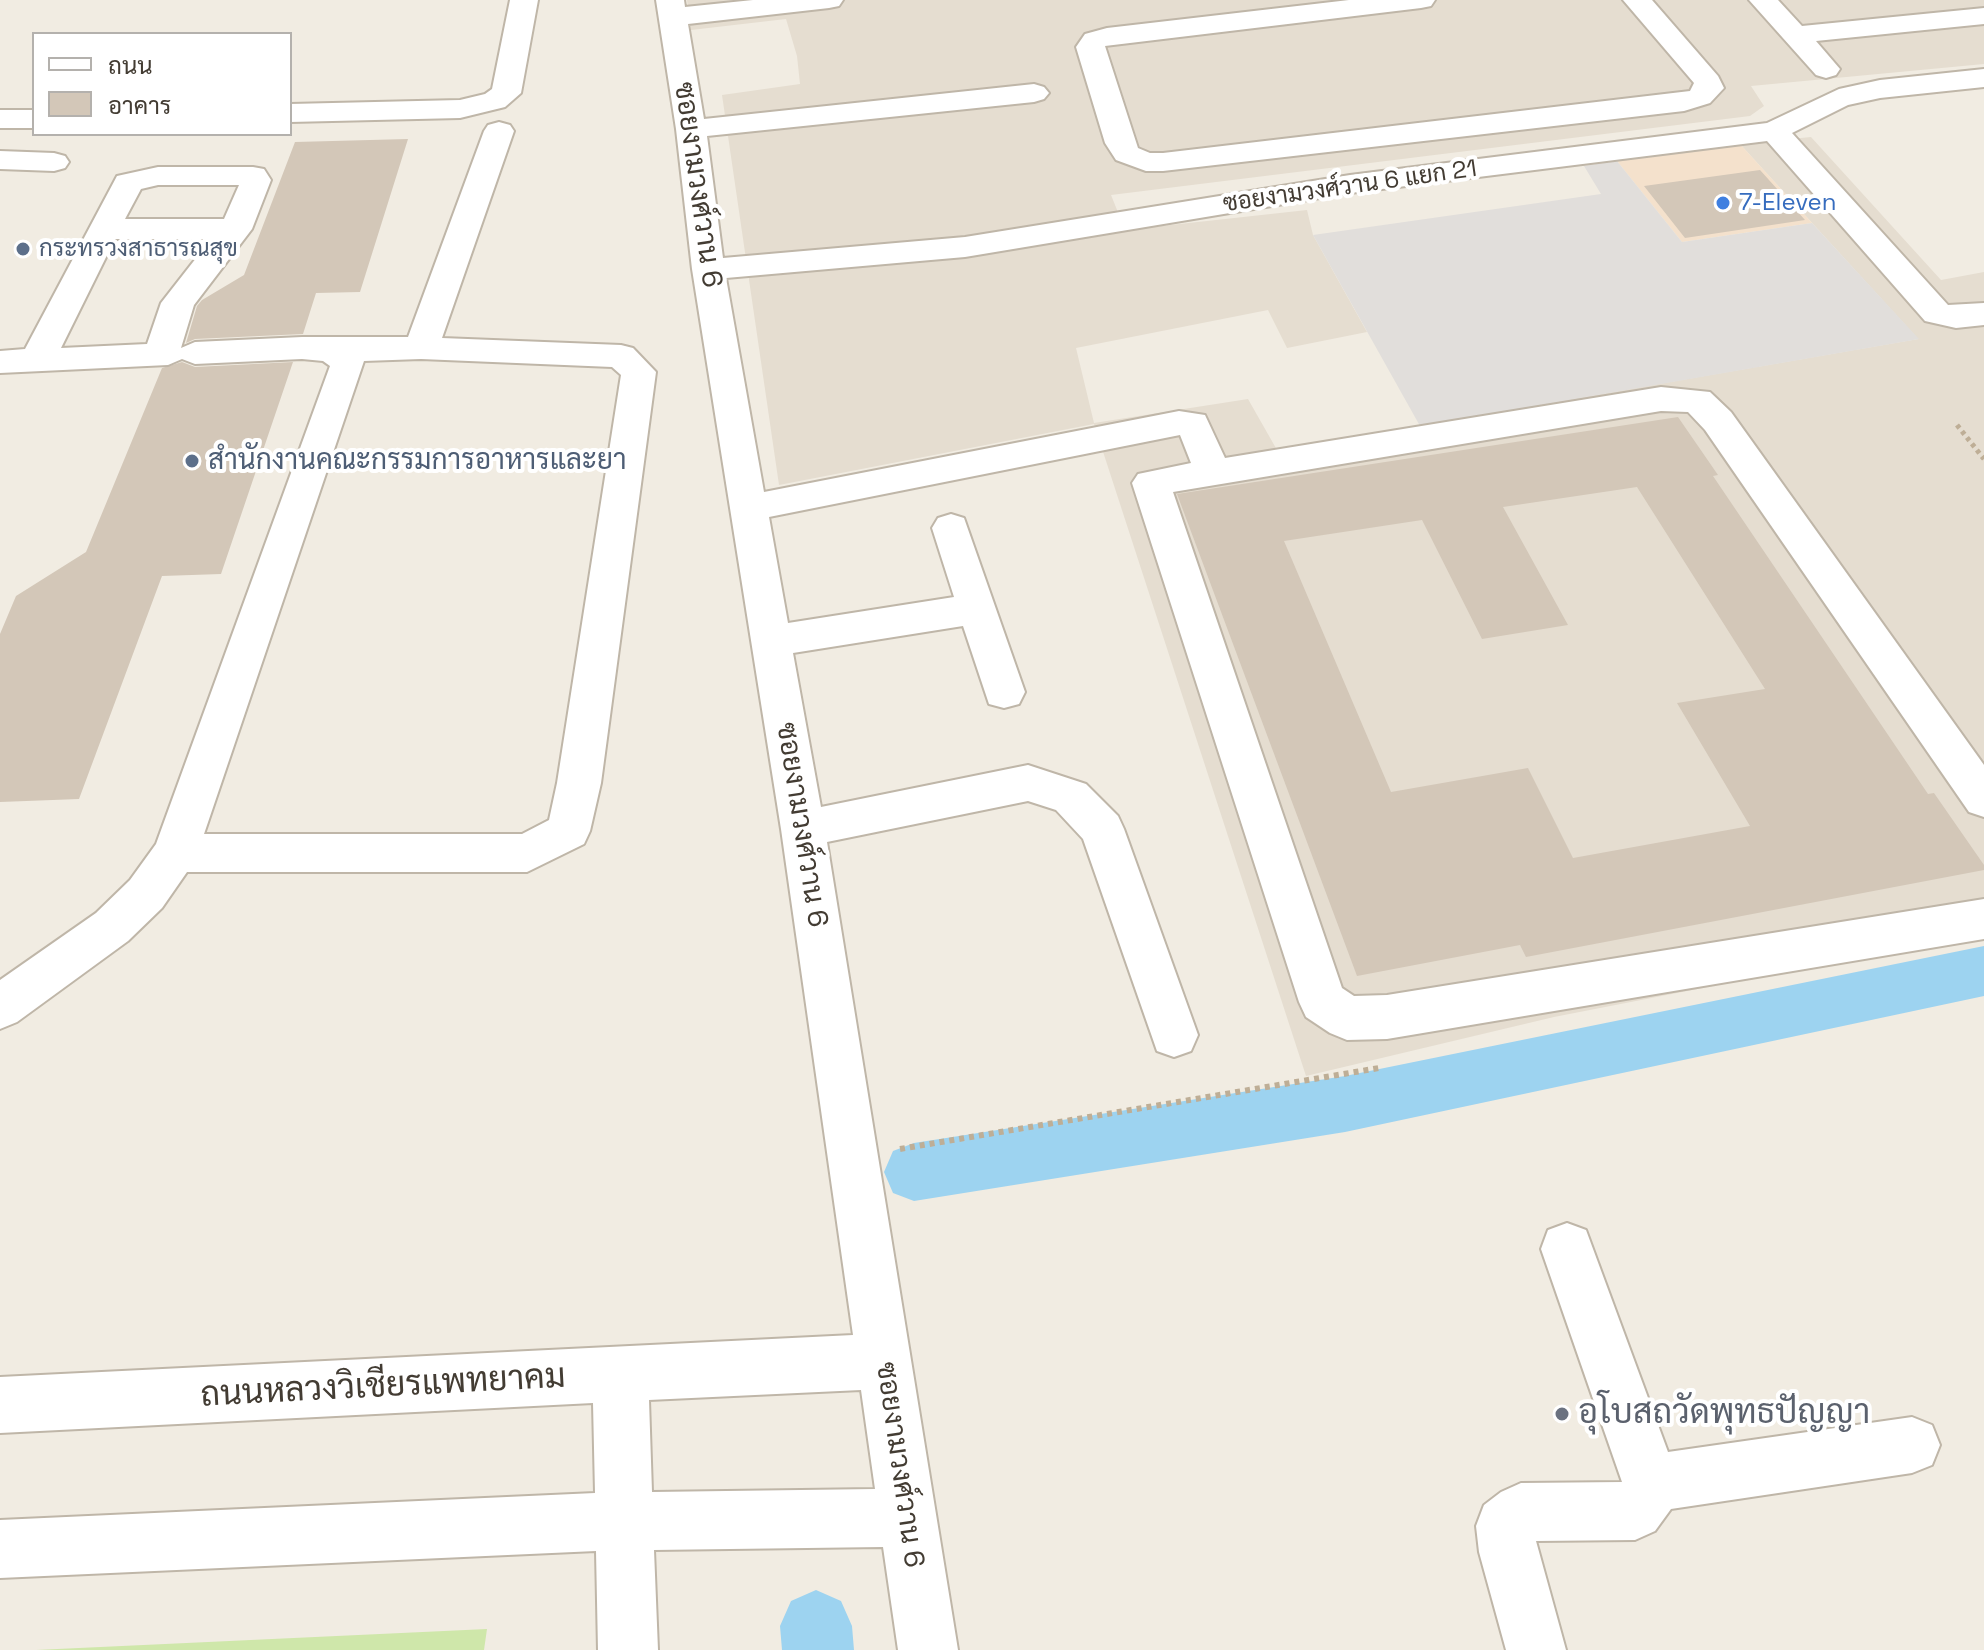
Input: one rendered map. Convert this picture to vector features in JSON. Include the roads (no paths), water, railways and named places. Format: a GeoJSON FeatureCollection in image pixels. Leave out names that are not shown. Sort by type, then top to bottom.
{"type":"FeatureCollection","features":[{"type":"Feature","properties":{"kind":"street"},"geometry":{"type":"LineString","coordinates":[[292,113],[460,109],[495,101],[506,93],[524,0]]}},
{"type":"Feature","properties":{"kind":"street"},"geometry":{"type":"LineString","coordinates":[[1421,0],[1107,36],[1091,43],[1092,57],[1120,143],[1127,154],[1136,160],[1163,162],[1684,102],[1700,97],[1709,88],[1708,82],[1637,0]]}},
{"type":"Feature","properties":{"kind":"street"},"geometry":{"type":"LineString","coordinates":[[1763,0],[1826,69]]}},
{"type":"Feature","properties":{"kind":"street"},"geometry":{"type":"LineString","coordinates":[[1926,0],[1946,20]]}},
{"type":"Feature","properties":{"kind":"street"},"geometry":{"type":"LineString","coordinates":[[671,9],[810,1]]}},
{"type":"Feature","properties":{"kind":"street","name":"ซอยงามวงศ์วาน 6"},"geometry":{"type":"LineString","coordinates":[[671,9],[691,129],[708,269],[803,829],[866,1362],[906,1516],[928,1650]]}},
{"type":"Feature","properties":{"kind":"street"},"geometry":{"type":"LineString","coordinates":[[1795,35],[1984,16]]}},
{"type":"Feature","properties":{"kind":"street","name":"ซอยงามวงศ์วาน 6 แยก 21"},"geometry":{"type":"LineString","coordinates":[[708,269],[965,247],[1350,184],[1774,131],[1839,98],[1880,89],[1984,78]]}},
{"type":"Feature","properties":{"kind":"street"},"geometry":{"type":"LineString","coordinates":[[691,129],[1034,93]]}},
{"type":"Feature","properties":{"kind":"street"},"geometry":{"type":"LineString","coordinates":[[0,119],[32,119]]}},
{"type":"Feature","properties":{"kind":"street"},"geometry":{"type":"LineString","coordinates":[[421,348],[499,131]]}},
{"type":"Feature","properties":{"kind":"street"},"geometry":{"type":"LineString","coordinates":[[1774,131],[1937,313],[1956,317],[1984,314]]}},
{"type":"Feature","properties":{"kind":"street"},"geometry":{"type":"LineString","coordinates":[[1324,144],[1350,184]]}},
{"type":"Feature","properties":{"kind":"street"},"geometry":{"type":"LineString","coordinates":[[0,160],[54,162]]}},
{"type":"Feature","properties":{"kind":"street"},"geometry":{"type":"LineString","coordinates":[[36,362],[128,183],[140,178],[253,176],[256,180],[253,190],[236,229],[178,303],[175,354]]}},
{"type":"Feature","properties":{"kind":"street"},"geometry":{"type":"LineString","coordinates":[[104,229],[236,229]]}},
{"type":"Feature","properties":{"kind":"street"},"geometry":{"type":"LineString","coordinates":[[0,362],[302,348],[421,348],[621,356],[639,372],[579,783],[568,831],[527,853],[175,853]]}},
{"type":"Feature","properties":{"kind":"street"},"geometry":{"type":"LineString","coordinates":[[0,1007],[112,927],[146,894],[175,853],[348,363],[332,350]]}},
{"type":"Feature","properties":{"kind":"street"},"geometry":{"type":"LineString","coordinates":[[1984,799],[1718,421],[1697,400],[1661,399],[1151,483],[1323,1002],[1347,1018],[1387,1017],[1984,919]]}},
{"type":"Feature","properties":{"kind":"street"},"geometry":{"type":"LineString","coordinates":[[749,508],[1179,423],[1192,424],[1213,473]]}},
{"type":"Feature","properties":{"kind":"street"},"geometry":{"type":"LineString","coordinates":[[951,528],[1004,692]]}},
{"type":"Feature","properties":{"kind":"street"},"geometry":{"type":"LineString","coordinates":[[772,641],[976,609]]}},
{"type":"Feature","properties":{"kind":"street"},"geometry":{"type":"LineString","coordinates":[[803,829],[1028,783],[1071,797],[1102,829],[1174,1035]]}},
{"type":"Feature","properties":{"kind":"street"},"geometry":{"type":"LineString","coordinates":[[1536,1650],[1508,1552],[1505,1526],[1521,1512],[1635,1511],[1646,1499],[1651,1483],[1567,1249]]}},
{"type":"Feature","properties":{"kind":"street","name":"ถนนหลวงวิเชียรแพทยาคม"},"geometry":{"type":"LineString","coordinates":[[0,1405],[866,1362]]}},
{"type":"Feature","properties":{"kind":"street"},"geometry":{"type":"LineString","coordinates":[[620,1376],[628,1650]]}},
{"type":"Feature","properties":{"kind":"street"},"geometry":{"type":"LineString","coordinates":[[1651,1483],[1912,1445]]}},
{"type":"Feature","properties":{"kind":"street"},"geometry":{"type":"LineString","coordinates":[[0,1549],[625,1521],[906,1516]]}},
{"type":"Feature","properties":{"kind":"waterway"},"geometry":{"type":"LineString","coordinates":[[914,1172],[1345,1104],[1984,971]]}},
{"type":"Feature","properties":{"kind":"waterway"},"geometry":{"type":"LineString","coordinates":[[816,1626],[818,1650]]}},
{"type":"Feature","properties":{"kind":"place","name":"7-Eleven"},"geometry":{"type":"Point","coordinates":[1723,203]}},
{"type":"Feature","properties":{"kind":"place","name":"กระทรวงสาธารณสุข"},"geometry":{"type":"Point","coordinates":[23,249]}},
{"type":"Feature","properties":{"kind":"place","name":"สำนักงานคณะกรรมการอาหารและยา"},"geometry":{"type":"Point","coordinates":[192,461]}},
{"type":"Feature","properties":{"kind":"place","name":"อุโบสถวัดพุทธปัญญา"},"geometry":{"type":"Point","coordinates":[1562,1414]}}]}
